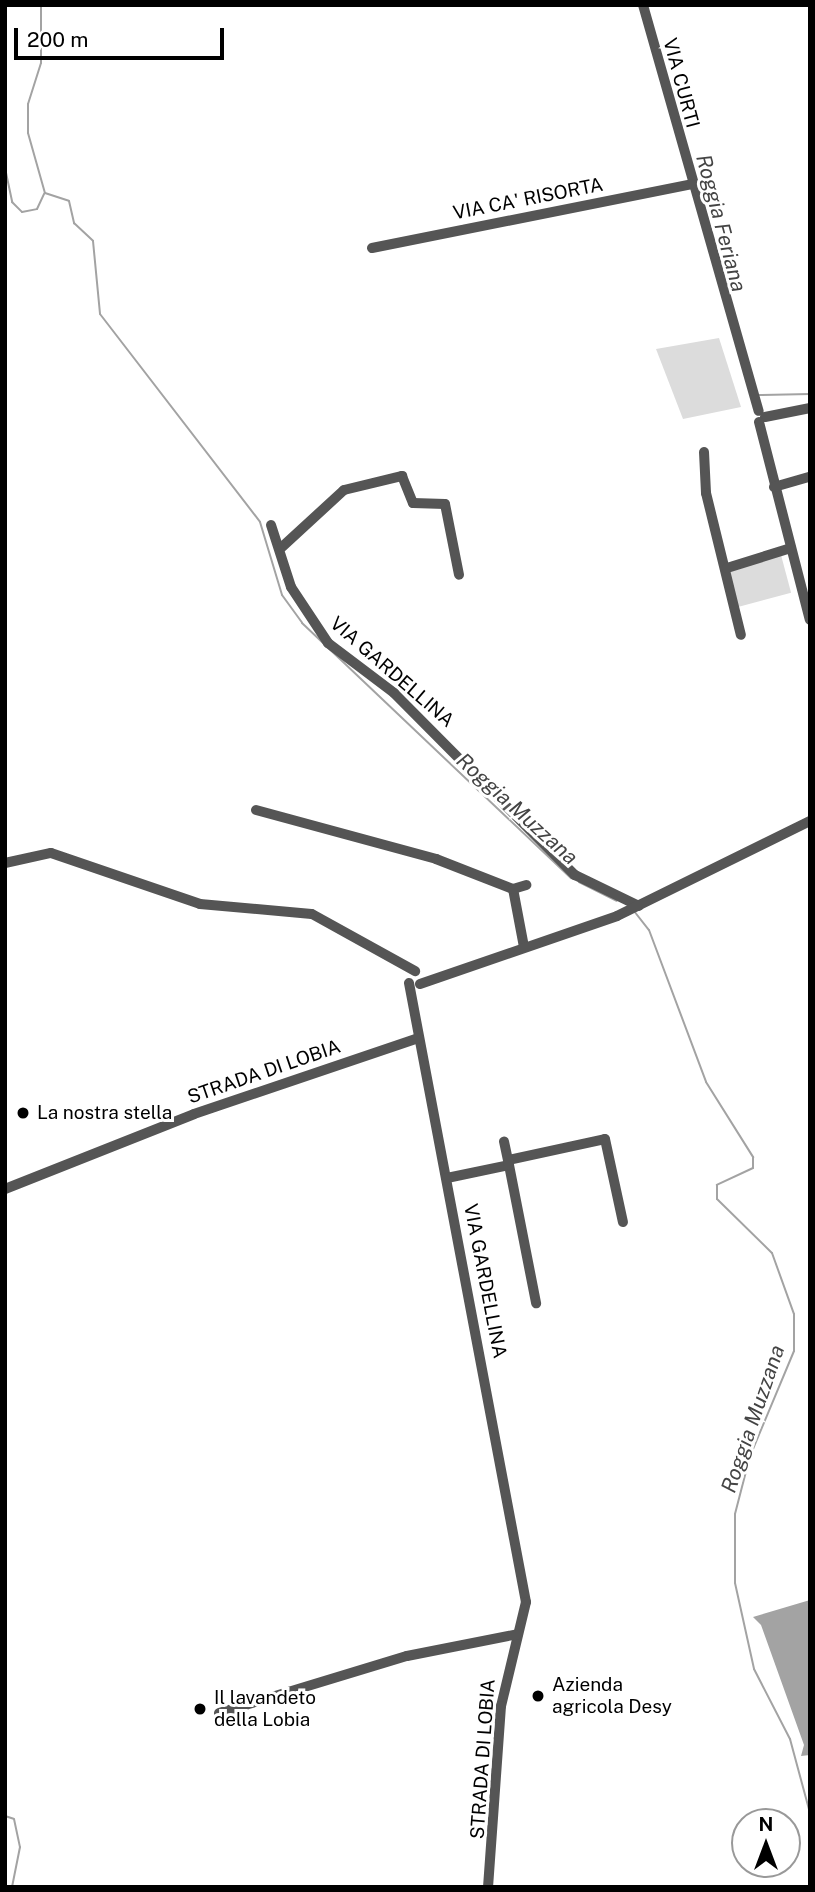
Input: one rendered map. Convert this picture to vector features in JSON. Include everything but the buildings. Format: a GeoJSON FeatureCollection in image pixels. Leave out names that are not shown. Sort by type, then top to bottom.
{"type":"FeatureCollection","features":[{"type":"Feature","properties":{"kind":"street","name":"VIA CURTI"},"geometry":{"type":"LineString","coordinates":[[643,5],[691,184],[761,416],[774,486],[810,620]]}},
{"type":"Feature","properties":{"kind":"street","name":"VIA CA' RISORTA"},"geometry":{"type":"LineString","coordinates":[[372,248],[691,184]]}},
{"type":"Feature","properties":{"kind":"street"},"geometry":{"type":"LineString","coordinates":[[761,416],[810,408]]}},
{"type":"Feature","properties":{"kind":"street"},"geometry":{"type":"LineString","coordinates":[[705,452],[706,493],[727,568],[741,635]]}},
{"type":"Feature","properties":{"kind":"street"},"geometry":{"type":"LineString","coordinates":[[282,547],[344,490],[402,476],[413,503],[445,503],[459,575]]}},
{"type":"Feature","properties":{"kind":"street"},"geometry":{"type":"LineString","coordinates":[[774,486],[810,477]]}},
{"type":"Feature","properties":{"kind":"street","name":"VIA GARDELLINA"},"geometry":{"type":"LineString","coordinates":[[271,525],[282,547],[291,587],[328,643],[394,692],[575,875],[636,908]]}},
{"type":"Feature","properties":{"kind":"street"},"geometry":{"type":"LineString","coordinates":[[727,568],[791,548]]}},
{"type":"Feature","properties":{"kind":"street"},"geometry":{"type":"LineString","coordinates":[[256,810],[436,859],[513,889],[526,885]]}},
{"type":"Feature","properties":{"kind":"street"},"geometry":{"type":"LineString","coordinates":[[5,863],[51,853],[200,904],[298,911],[388,955],[414,979],[444,974],[617,916],[810,821]]}},
{"type":"Feature","properties":{"kind":"street"},"geometry":{"type":"LineString","coordinates":[[513,889],[524,947]]}},
{"type":"Feature","properties":{"kind":"street","name":"VIA GARDELLINA"},"geometry":{"type":"LineString","coordinates":[[414,979],[412,1006],[520,1564]]}},
{"type":"Feature","properties":{"kind":"street","name":"STRADA DI LOBIA"},"geometry":{"type":"LineString","coordinates":[[5,1189],[194,1114],[418,1038]]}},
{"type":"Feature","properties":{"kind":"street"},"geometry":{"type":"LineString","coordinates":[[447,1178],[605,1139],[622,1222]]}},
{"type":"Feature","properties":{"kind":"street"},"geometry":{"type":"LineString","coordinates":[[504,1142],[536,1303]]}},
{"type":"Feature","properties":{"kind":"street","name":"STRADA DI LOBIA"},"geometry":{"type":"LineString","coordinates":[[488,1887],[501,1706],[526,1602],[520,1564]]}},
{"type":"Feature","properties":{"kind":"street"},"geometry":{"type":"LineString","coordinates":[[219,1713],[407,1656],[518,1634]]}},
{"type":"Feature","properties":{"kind":"shaded area"},"geometry":{"type":"Polygon","coordinates":[[[719,338],[741,407],[683,419],[656,349],[719,338]]]}},
{"type":"Feature","properties":{"kind":"shaded area"},"geometry":{"type":"Polygon","coordinates":[[[781,555],[791,593],[738,607],[728,569],[781,555]]]}},
{"type":"Feature","properties":{"kind":"shaded area"},"geometry":{"type":"Polygon","coordinates":[[[810,1600],[810,1755],[801,1756],[804,1745],[761,1625],[753,1617],[810,1600]]]}},
{"type":"Feature","properties":{"kind":"waterway","name":"Roggia Muzzana"},"geometry":{"type":"LineString","coordinates":[[41,5],[41,63],[28,104],[28,133],[45,193],[69,201],[74,223],[93,241],[100,314],[260,522],[282,595],[302,623],[571,878]]}},
{"type":"Feature","properties":{"kind":"waterway"},"geometry":{"type":"LineString","coordinates":[[5,168],[12,202],[22,212],[37,209],[44,194]]}},
{"type":"Feature","properties":{"kind":"waterway","name":"Roggia Feriana"},"geometry":{"type":"LineString","coordinates":[[759,395],[810,394]]}},
{"type":"Feature","properties":{"kind":"waterway","name":"Roggia Muzzana"},"geometry":{"type":"LineString","coordinates":[[579,882],[617,901]]}},
{"type":"Feature","properties":{"kind":"waterway","name":"Roggia Muzzana"},"geometry":{"type":"LineString","coordinates":[[634,911],[649,930],[706,1082],[753,1157],[753,1168],[717,1185],[717,1199],[772,1253],[794,1314],[794,1351],[750,1456],[735,1514],[735,1583],[754,1669],[790,1739],[810,1813]]}},
{"type":"Feature","properties":{"kind":"waterway"},"geometry":{"type":"LineString","coordinates":[[5,1816],[14,1819],[20,1847],[12,1887]]}},
{"type":"Feature","properties":{"kind":"place","name":"La nostra stella"},"geometry":{"type":"Point","coordinates":[23,1113]}},
{"type":"Feature","properties":{"kind":"place","name":"Azienda agricola Desy"},"geometry":{"type":"Point","coordinates":[538,1696]}},
{"type":"Feature","properties":{"kind":"place","name":"Il lavandeto della Lobia"},"geometry":{"type":"Point","coordinates":[200,1709]}}]}
